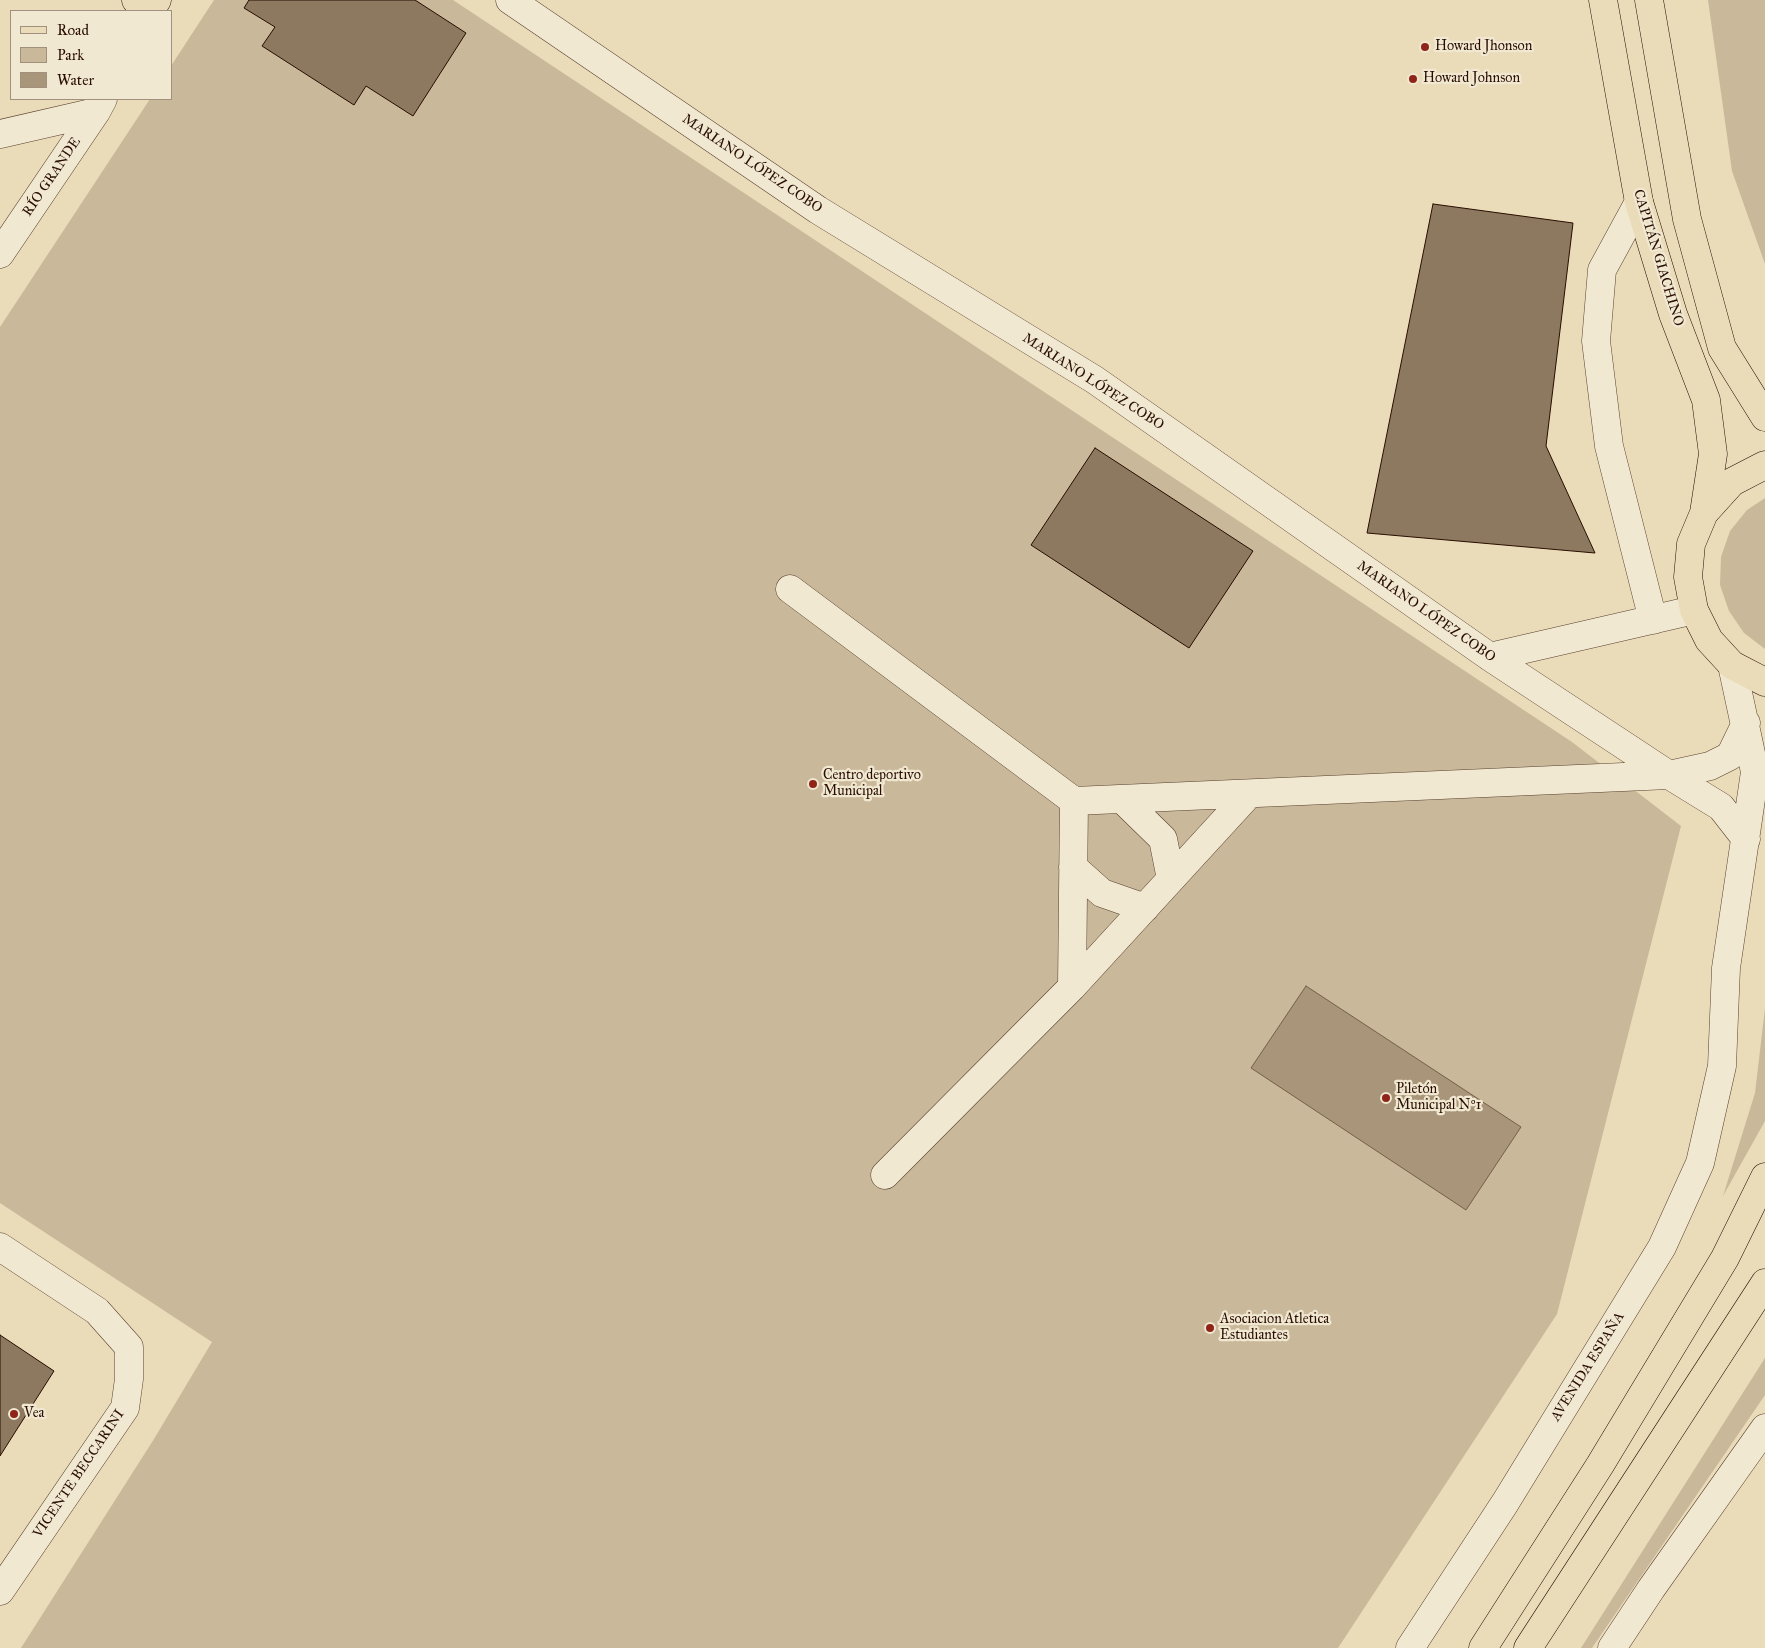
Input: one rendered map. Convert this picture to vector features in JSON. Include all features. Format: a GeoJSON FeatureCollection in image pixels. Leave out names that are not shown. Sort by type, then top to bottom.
{"type":"FeatureCollection","features":[{"type":"Feature","properties":{"kind":"main road","name":"CAPITÁN GIACHINO"},"geometry":{"type":"LineString","coordinates":[[1603,0],[1639,202],[1673,314],[1706,400],[1713,454],[1704,513]]}},
{"type":"Feature","properties":{"kind":"main road"},"geometry":{"type":"LineString","coordinates":[[1649,0],[1687,219],[1722,348],[1765,417]]}},
{"type":"Feature","properties":{"kind":"main road"},"geometry":{"type":"LineString","coordinates":[[1765,465],[1732,482],[1704,513],[1691,544],[1688,577],[1694,610],[1709,640],[1732,665],[1765,682]]}},
{"type":"Feature","properties":{"kind":"main road"},"geometry":{"type":"LineString","coordinates":[[1483,1648],[1600,1465],[1725,1258],[1765,1177]]}},
{"type":"Feature","properties":{"kind":"main road"},"geometry":{"type":"LineString","coordinates":[[1528,1648],[1765,1282]]}},
{"type":"Feature","properties":{"kind":"street","name":"MARIANO LÓPEZ COBO"},"geometry":{"type":"LineString","coordinates":[[510,0],[818,210],[1095,380],[1490,657],[1721,807],[1746,838]]}},
{"type":"Feature","properties":{"kind":"street"},"geometry":{"type":"LineString","coordinates":[[0,134],[100,105]]}},
{"type":"Feature","properties":{"kind":"street","name":"RÍO GRANDE"},"geometry":{"type":"LineString","coordinates":[[0,254],[100,105]]}},
{"type":"Feature","properties":{"kind":"street"},"geometry":{"type":"LineString","coordinates":[[1639,202],[1602,270],[1596,341],[1609,446],[1653,620]]}},
{"type":"Feature","properties":{"kind":"street"},"geometry":{"type":"LineString","coordinates":[[790,589],[1074,801],[1669,775],[1710,766],[1730,756],[1746,723]]}},
{"type":"Feature","properties":{"kind":"street"},"geometry":{"type":"LineString","coordinates":[[1490,657],[1694,610]]}},
{"type":"Feature","properties":{"kind":"street","name":"AVENIDA ESPAÑA"},"geometry":{"type":"LineString","coordinates":[[1410,1648],[1505,1503],[1662,1247],[1700,1163],[1722,1066],[1726,968],[1755,772],[1732,665]]}},
{"type":"Feature","properties":{"kind":"street"},"geometry":{"type":"LineString","coordinates":[[885,1175],[1072,987],[1249,794]]}},
{"type":"Feature","properties":{"kind":"street"},"geometry":{"type":"LineString","coordinates":[[1122,799],[1163,839],[1171,879]]}},
{"type":"Feature","properties":{"kind":"street"},"geometry":{"type":"LineString","coordinates":[[1072,987],[1074,801]]}},
{"type":"Feature","properties":{"kind":"street"},"geometry":{"type":"LineString","coordinates":[[1073,868],[1102,893],[1145,908]]}},
{"type":"Feature","properties":{"kind":"street","name":"VICENTE BECCARINI"},"geometry":{"type":"LineString","coordinates":[[0,1247],[97,1311],[129,1347],[129,1379],[125,1408],[0,1591]]}},
{"type":"Feature","properties":{"kind":"street"},"geometry":{"type":"LineString","coordinates":[[1612,1648],[1651,1589],[1765,1428]]}},
{"type":"Feature","properties":{"kind":"green space","name":"Centro deportivo Municipal"},"geometry":{"type":"Polygon","coordinates":[[[214,0],[453,0],[1572,742],[1681,826],[1557,1314],[1338,1648],[21,1648],[154,1439],[212,1342],[0,1203],[0,327],[149,100],[172,100],[172,64],[214,0]]]}},
{"type":"Feature","properties":{"kind":"green space"},"geometry":{"type":"Polygon","coordinates":[[[1708,0],[1765,0],[1765,264],[1732,171],[1708,0]]]}},
{"type":"Feature","properties":{"kind":"green space"},"geometry":{"type":"Polygon","coordinates":[[[1765,498],[1765,649],[1744,633],[1729,611],[1720,585],[1721,557],[1730,531],[1747,510],[1765,498]]]}},
{"type":"Feature","properties":{"kind":"green space"},"geometry":{"type":"Polygon","coordinates":[[[1765,1008],[1765,1121],[1723,1196],[1755,1093],[1765,1008]]]}},
{"type":"Feature","properties":{"kind":"green space"},"geometry":{"type":"Polygon","coordinates":[[[1765,1358],[1765,1395],[1592,1648],[1581,1648],[1765,1358]]]}},
{"type":"Feature","properties":{"kind":"water","name":"Piletón Municipal Nº1"},"geometry":{"type":"Polygon","coordinates":[[[1306,986],[1521,1127],[1466,1210],[1251,1068],[1306,986]]]}},
{"type":"Feature","properties":{"kind":"building"},"geometry":{"type":"Polygon","coordinates":[[[249,0],[415,0],[466,33],[413,116],[366,86],[354,105],[262,46],[275,27],[244,8],[249,0]]]}},
{"type":"Feature","properties":{"kind":"building"},"geometry":{"type":"Polygon","coordinates":[[[1433,204],[1573,223],[1546,446],[1595,553],[1367,533],[1433,204]]]}},
{"type":"Feature","properties":{"kind":"building"},"geometry":{"type":"Polygon","coordinates":[[[1095,448],[1253,551],[1189,648],[1031,545],[1095,448]]]}},
{"type":"Feature","properties":{"kind":"building","name":"Vea"},"geometry":{"type":"Polygon","coordinates":[[[0,1335],[54,1371],[0,1456],[0,1335]]]}},
{"type":"Feature","properties":{"kind":"place","name":"Howard Jhonson"},"geometry":{"type":"Point","coordinates":[1425,47]}},
{"type":"Feature","properties":{"kind":"place","name":"Howard Johnson"},"geometry":{"type":"Point","coordinates":[1413,79]}},
{"type":"Feature","properties":{"kind":"place","name":"Centro deportivo Municipal"},"geometry":{"type":"Point","coordinates":[813,784]}},
{"type":"Feature","properties":{"kind":"place","name":"Piletón Municipal Nº1"},"geometry":{"type":"Point","coordinates":[1386,1098]}},
{"type":"Feature","properties":{"kind":"place","name":"Asociacion Atletica Estudiantes"},"geometry":{"type":"Point","coordinates":[1210,1328]}},
{"type":"Feature","properties":{"kind":"place","name":"Vea"},"geometry":{"type":"Point","coordinates":[14,1414]}}]}
